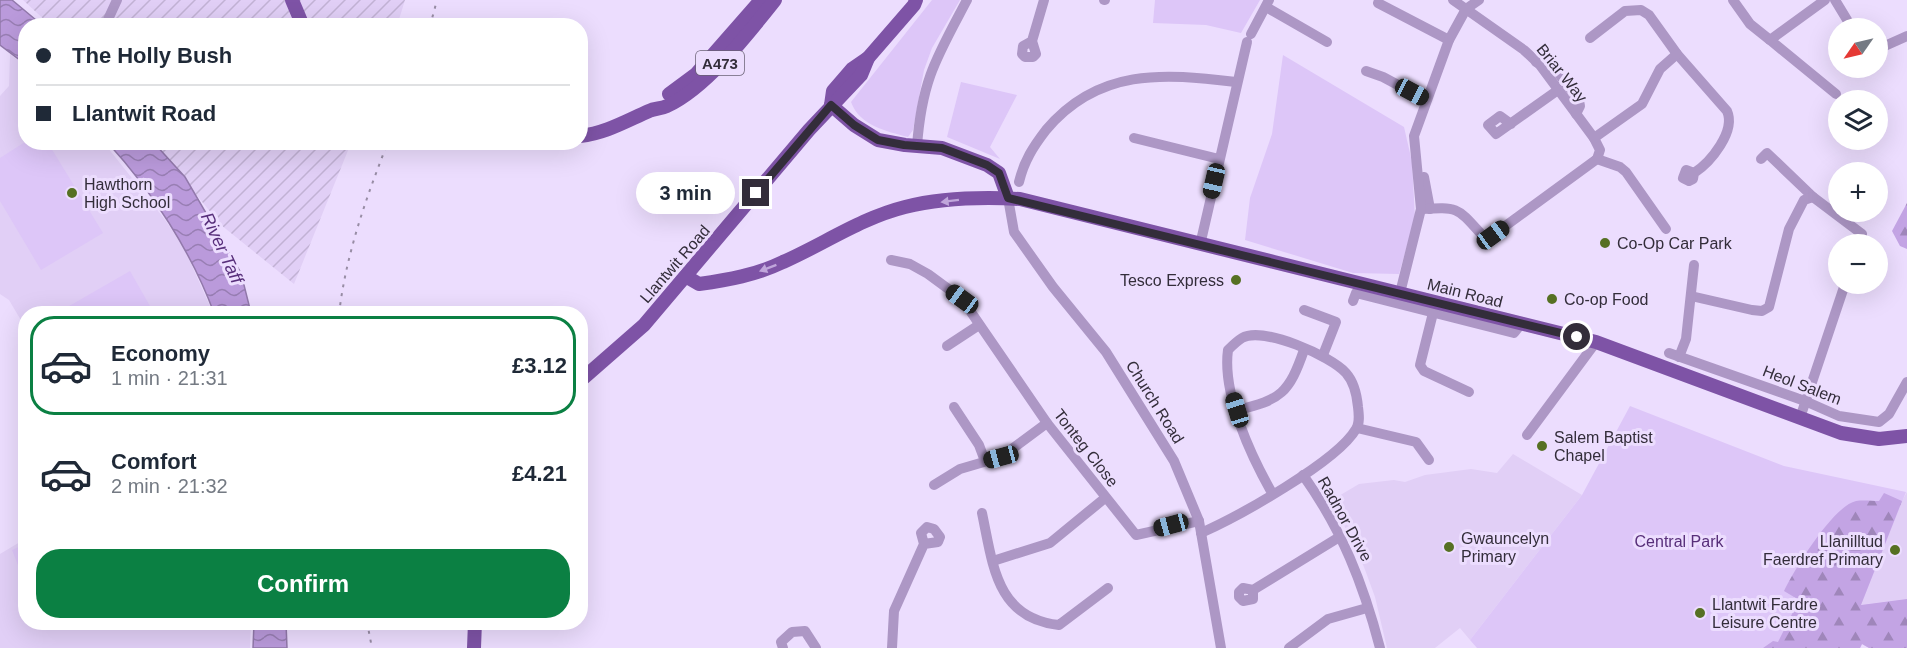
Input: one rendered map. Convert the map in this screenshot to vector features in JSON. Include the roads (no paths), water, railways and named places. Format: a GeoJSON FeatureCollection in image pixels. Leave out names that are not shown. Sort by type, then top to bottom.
{"type":"FeatureCollection","features":[{"type":"Feature","properties":{"kind":"main road"},"geometry":{"type":"LineString","coordinates":[[292,0],[300,18]]}},
{"type":"Feature","properties":{"kind":"main road","name":"A473"},"geometry":{"type":"LineString","coordinates":[[652,110],[696,74],[761,0]]}},
{"type":"Feature","properties":{"kind":"main road","name":"A473"},"geometry":{"type":"LineString","coordinates":[[588,134],[621,125],[666,106],[697,85],[726,57],[775,0]]}},
{"type":"Feature","properties":{"kind":"main road","name":"Llantwit Road"},"geometry":{"type":"LineString","coordinates":[[588,374],[644,326],[687,277],[831,105],[833,91],[852,69],[868,58],[916,0]]}},
{"type":"Feature","properties":{"kind":"main road"},"geometry":{"type":"LineString","coordinates":[[831,105],[854,125],[878,140],[942,148],[987,165],[999,173],[1008,198]]}},
{"type":"Feature","properties":{"kind":"main road","name":"Main Road"},"geometry":{"type":"LineString","coordinates":[[687,277],[699,284],[746,277],[783,262],[840,232],[905,207],[967,199],[1008,198],[1596,342],[1860,438],[1907,436]]}},
{"type":"Feature","properties":{"kind":"main road"},"geometry":{"type":"LineString","coordinates":[[474,648],[475,630]]}},
{"type":"Feature","properties":{"kind":"street"},"geometry":{"type":"LineString","coordinates":[[109,18],[117,0]]}},
{"type":"Feature","properties":{"kind":"street"},"geometry":{"type":"LineString","coordinates":[[917,146],[922,98],[931,67],[967,0]]}},
{"type":"Feature","properties":{"kind":"street"},"geometry":{"type":"LineString","coordinates":[[1032,41],[1044,0]]}},
{"type":"Feature","properties":{"kind":"street","name":"Briar Way"},"geometry":{"type":"LineString","coordinates":[[1453,0],[1489,23],[1536,62],[1594,138],[1600,150],[1597,159]]}},
{"type":"Feature","properties":{"kind":"street"},"geometry":{"type":"LineString","coordinates":[[1400,294],[1426,209],[1414,136],[1449,40],[1466,9],[1479,0]]}},
{"type":"Feature","properties":{"kind":"street"},"geometry":{"type":"LineString","coordinates":[[1733,0],[1750,24],[1831,90]]}},
{"type":"Feature","properties":{"kind":"street"},"geometry":{"type":"LineString","coordinates":[[1770,40],[1825,0]]}},
{"type":"Feature","properties":{"kind":"street"},"geometry":{"type":"LineString","coordinates":[[1835,0],[1846,18]]}},
{"type":"Feature","properties":{"kind":"street"},"geometry":{"type":"LineString","coordinates":[[1200,245],[1236,82],[1249,38],[1268,3],[1328,42]]}},
{"type":"Feature","properties":{"kind":"street"},"geometry":{"type":"LineString","coordinates":[[1378,3],[1449,40]]}},
{"type":"Feature","properties":{"kind":"street"},"geometry":{"type":"LineString","coordinates":[[1590,38],[1625,11],[1641,10],[1649,15],[1677,54],[1730,116],[1727,134],[1704,165],[1694,172]]}},
{"type":"Feature","properties":{"kind":"street"},"geometry":{"type":"LineString","coordinates":[[1888,45],[1907,36]]}},
{"type":"Feature","properties":{"kind":"street"},"geometry":{"type":"LineString","coordinates":[[1594,138],[1642,104],[1660,69],[1677,54]]}},
{"type":"Feature","properties":{"kind":"street"},"geometry":{"type":"LineString","coordinates":[[1536,62],[1548,59],[1554,65],[1579,100],[1580,106],[1576,114]]}},
{"type":"Feature","properties":{"kind":"street"},"geometry":{"type":"LineString","coordinates":[[1366,72],[1383,77],[1426,100]]}},
{"type":"Feature","properties":{"kind":"street"},"geometry":{"type":"LineString","coordinates":[[1019,182],[1026,158],[1052,123],[1068,108],[1100,88],[1134,78],[1156,76],[1236,82]]}},
{"type":"Feature","properties":{"kind":"street"},"geometry":{"type":"LineString","coordinates":[[1511,124],[1558,90]]}},
{"type":"Feature","properties":{"kind":"street"},"geometry":{"type":"LineString","coordinates":[[1134,138],[1219,159]]}},
{"type":"Feature","properties":{"kind":"street"},"geometry":{"type":"LineString","coordinates":[[1761,159],[1767,153],[1813,196],[1862,234]]}},
{"type":"Feature","properties":{"kind":"street"},"geometry":{"type":"LineString","coordinates":[[1426,209],[1452,207],[1462,213],[1482,235],[1493,235],[1597,159],[1620,167],[1626,172],[1666,229]]}},
{"type":"Feature","properties":{"kind":"street"},"geometry":{"type":"LineString","coordinates":[[1694,265],[1691,296],[1752,310],[1762,311],[1769,307],[1777,285],[1789,229],[1804,200],[1813,196]]}},
{"type":"Feature","properties":{"kind":"street","name":"Church Road"},"geometry":{"type":"LineString","coordinates":[[1008,198],[1014,232],[1047,279],[1106,352],[1158,432],[1189,493],[1199,521],[1221,648]]}},
{"type":"Feature","properties":{"kind":"street","name":"Tonteg Close"},"geometry":{"type":"LineString","coordinates":[[891,260],[910,264],[962,299],[1047,423],[1136,535],[1199,521]]}},
{"type":"Feature","properties":{"kind":"street"},"geometry":{"type":"LineString","coordinates":[[1353,302],[1356,293],[1514,333],[1522,324]]}},
{"type":"Feature","properties":{"kind":"street"},"geometry":{"type":"LineString","coordinates":[[1800,418],[1842,294]]}},
{"type":"Feature","properties":{"kind":"street","name":"Heol Salem"},"geometry":{"type":"LineString","coordinates":[[1691,296],[1686,339],[1674,355],[1805,401],[1839,416],[1880,422],[1889,414],[1907,382]]}},
{"type":"Feature","properties":{"kind":"street"},"geometry":{"type":"LineString","coordinates":[[1304,310],[1336,322],[1323,355]]}},
{"type":"Feature","properties":{"kind":"street"},"geometry":{"type":"LineString","coordinates":[[1433,313],[1420,365],[1424,371],[1468,392]]}},
{"type":"Feature","properties":{"kind":"street"},"geometry":{"type":"LineString","coordinates":[[947,346],[979,325]]}},
{"type":"Feature","properties":{"kind":"street"},"geometry":{"type":"LineString","coordinates":[[1201,533],[1238,516],[1303,475],[1347,441],[1357,428],[1359,416],[1356,394],[1348,374],[1323,355],[1268,337],[1242,338],[1228,350],[1226,366],[1249,446],[1272,494]]}},
{"type":"Feature","properties":{"kind":"street"},"geometry":{"type":"LineString","coordinates":[[1527,435],[1596,342]]}},
{"type":"Feature","properties":{"kind":"street"},"geometry":{"type":"LineString","coordinates":[[1237,410],[1267,403],[1284,393],[1304,350]]}},
{"type":"Feature","properties":{"kind":"street"},"geometry":{"type":"LineString","coordinates":[[954,407],[979,445],[985,461]]}},
{"type":"Feature","properties":{"kind":"street"},"geometry":{"type":"LineString","coordinates":[[934,485],[960,469],[1001,457],[1047,423]]}},
{"type":"Feature","properties":{"kind":"street"},"geometry":{"type":"LineString","coordinates":[[1357,428],[1416,442],[1429,460]]}},
{"type":"Feature","properties":{"kind":"street","name":"Radnor Drive"},"geometry":{"type":"LineString","coordinates":[[1303,475],[1341,536],[1360,577],[1380,648]]}},
{"type":"Feature","properties":{"kind":"street"},"geometry":{"type":"LineString","coordinates":[[993,561],[1050,543],[1105,498]]}},
{"type":"Feature","properties":{"kind":"street"},"geometry":{"type":"LineString","coordinates":[[982,513],[1001,587],[1008,599],[1029,618],[1041,623],[1059,625],[1108,588]]}},
{"type":"Feature","properties":{"kind":"street"},"geometry":{"type":"LineString","coordinates":[[1253,590],[1341,536]]}},
{"type":"Feature","properties":{"kind":"street"},"geometry":{"type":"LineString","coordinates":[[892,648],[894,611],[924,544]]}},
{"type":"Feature","properties":{"kind":"street"},"geometry":{"type":"LineString","coordinates":[[1289,648],[1328,619],[1368,608]]}},
{"type":"Feature","properties":{"kind":"street"},"geometry":{"type":"LineString","coordinates":[[783,648],[781,642],[792,632],[805,631],[816,648]]}},
{"type":"Feature","properties":{"kind":"water"},"geometry":{"type":"Polygon","coordinates":[[[0,0],[12,0],[34,18],[18,18],[18,59],[0,45],[0,0]]]}},
{"type":"Feature","properties":{"kind":"water","name":"River Taff"},"geometry":{"type":"Polygon","coordinates":[[[114,150],[160,150],[185,177],[241,273],[249,306],[211,306],[194,267],[169,223],[114,150]]]}},
{"type":"Feature","properties":{"kind":"water"},"geometry":{"type":"Polygon","coordinates":[[[254,630],[286,630],[287,648],[253,648],[254,630]]]}},
{"type":"Feature","properties":{"kind":"railway"},"geometry":{"type":"LineString","coordinates":[[432,18],[437,0]]}},
{"type":"Feature","properties":{"kind":"railway"},"geometry":{"type":"LineString","coordinates":[[340,306],[358,227],[385,150]]}},
{"type":"Feature","properties":{"kind":"railway"},"geometry":{"type":"LineString","coordinates":[[369,630],[372,648]]}},
{"type":"Feature","properties":{"kind":"place","name":"Hawthorn High School"},"geometry":{"type":"Point","coordinates":[72,193]}},
{"type":"Feature","properties":{"kind":"place","name":"Co-Op Car Park"},"geometry":{"type":"Point","coordinates":[1605,243]}},
{"type":"Feature","properties":{"kind":"place","name":"Tesco Express"},"geometry":{"type":"Point","coordinates":[1236,280]}},
{"type":"Feature","properties":{"kind":"place","name":"Co-op Food"},"geometry":{"type":"Point","coordinates":[1552,299]}},
{"type":"Feature","properties":{"kind":"place","name":"Salem Baptist Chapel"},"geometry":{"type":"Point","coordinates":[1542,446]}},
{"type":"Feature","properties":{"kind":"place","name":"Gwauncelyn Primary"},"geometry":{"type":"Point","coordinates":[1449,547]}},
{"type":"Feature","properties":{"kind":"place","name":"Llanilltud Faerdref Primary"},"geometry":{"type":"Point","coordinates":[1895,550]}},
{"type":"Feature","properties":{"kind":"place","name":"Llantwit Fardre Leisure Centre"},"geometry":{"type":"Point","coordinates":[1700,613]}},
{"type":"Feature","properties":{"kind":"park label","name":"Central Park"},"geometry":{"type":"Point","coordinates":[1679,541]}}]}
